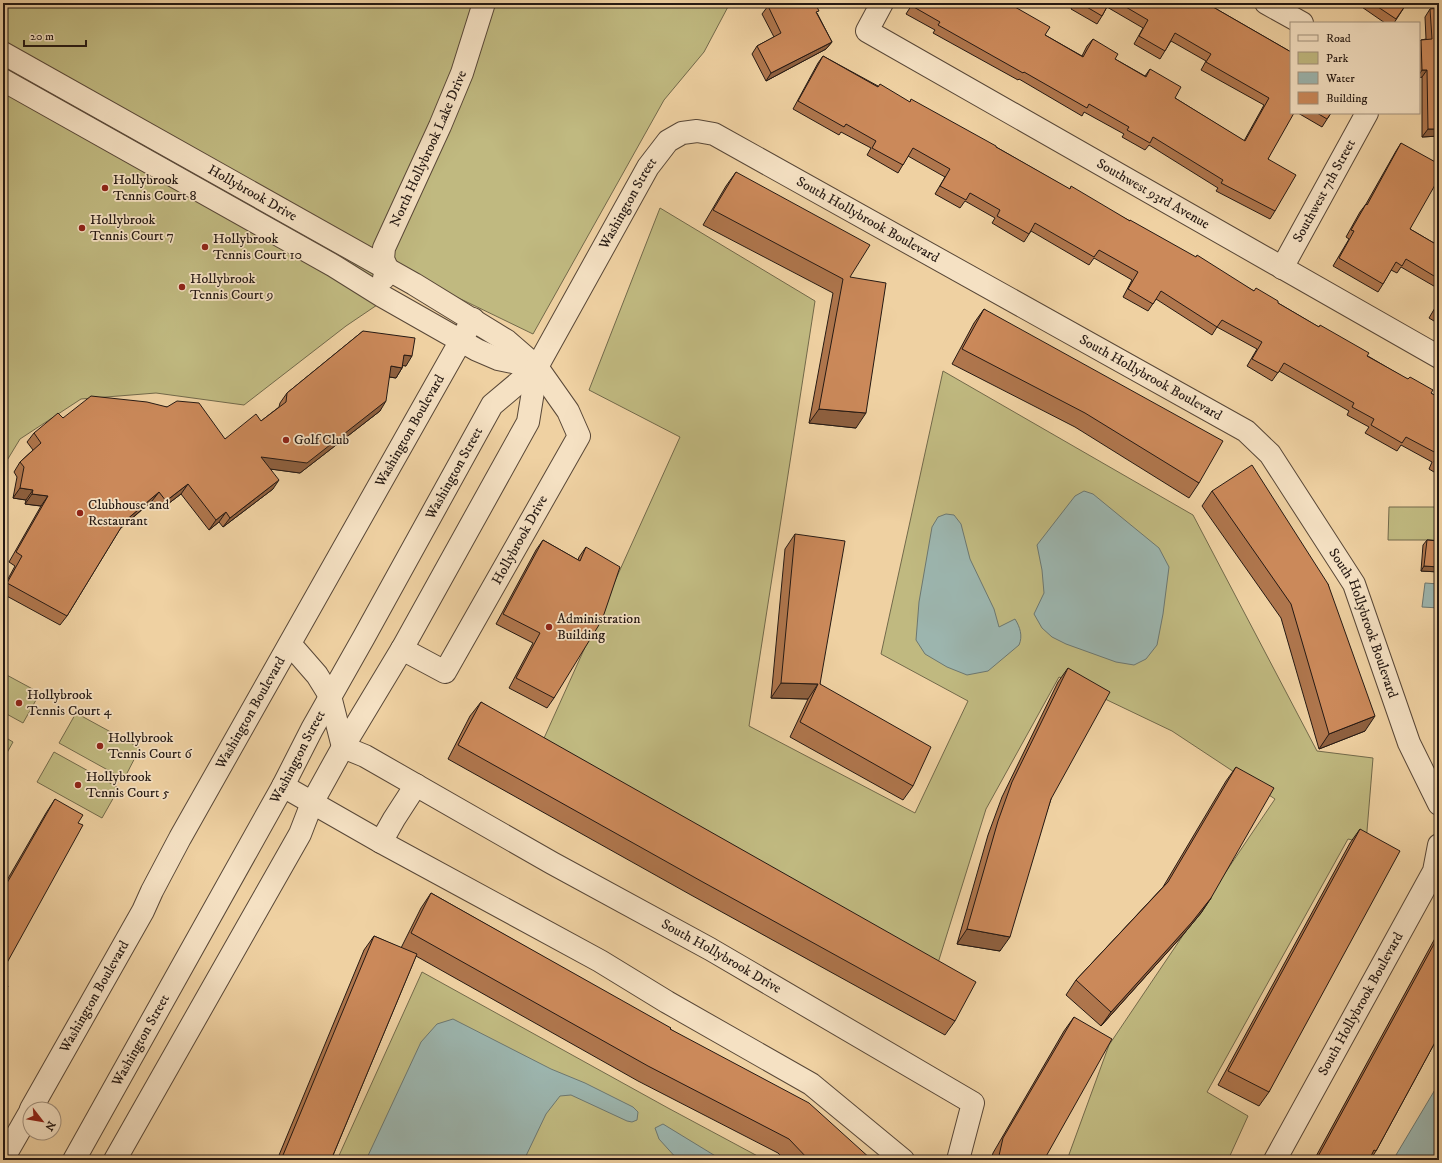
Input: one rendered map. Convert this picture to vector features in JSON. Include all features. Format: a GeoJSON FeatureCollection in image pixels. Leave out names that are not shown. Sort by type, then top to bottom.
{"type":"FeatureCollection","features":[{"type":"Feature","properties":{"kind":"street","name":"North Hollybrook Lake Drive"},"geometry":{"type":"LineString","coordinates":[[388,270],[383,259],[384,248],[440,126],[462,73],[484,3]]}},
{"type":"Feature","properties":{"kind":"street","name":"Southwest 93rd Avenue"},"geometry":{"type":"LineString","coordinates":[[882,3],[867,31],[1439,357]]}},
{"type":"Feature","properties":{"kind":"street"},"geometry":{"type":"LineString","coordinates":[[1266,3],[1300,22]]}},
{"type":"Feature","properties":{"kind":"street","name":"Hollybrook Drive"},"geometry":{"type":"LineString","coordinates":[[3,53],[388,270],[508,341],[537,367],[568,411],[579,436],[445,672],[402,649]]}},
{"type":"Feature","properties":{"kind":"street","name":"Hollybrook Drive"},"geometry":{"type":"LineString","coordinates":[[3,80],[334,266],[477,350],[498,359],[537,367]]}},
{"type":"Feature","properties":{"kind":"street","name":"Southwest 7th Street"},"geometry":{"type":"LineString","coordinates":[[1282,268],[1366,114]]}},
{"type":"Feature","properties":{"kind":"street","name":"South Hollybrook Boulevard"},"geometry":{"type":"LineString","coordinates":[[682,133],[697,131],[714,134],[1246,431],[1270,454],[1354,584],[1409,743],[1439,804]]}},
{"type":"Feature","properties":{"kind":"street","name":"Washington Street"},"geometry":{"type":"LineString","coordinates":[[115,1160],[300,834],[312,803],[343,747],[402,649],[528,422],[537,367],[648,167],[668,141],[682,133]]}},
{"type":"Feature","properties":{"kind":"street"},"geometry":{"type":"LineString","coordinates":[[376,292],[388,270]]}},
{"type":"Feature","properties":{"kind":"street","name":"Washington Boulevard"},"geometry":{"type":"LineString","coordinates":[[36,1101],[143,911],[169,859],[396,455],[462,341],[473,319]]}},
{"type":"Feature","properties":{"kind":"street","name":"Washington Street"},"geometry":{"type":"LineString","coordinates":[[74,1160],[283,786],[330,696],[492,405],[537,367]]}},
{"type":"Feature","properties":{"kind":"street"},"geometry":{"type":"LineString","coordinates":[[290,644],[317,675],[330,696],[343,747]]}},
{"type":"Feature","properties":{"kind":"street","name":"South Hollybrook Drive"},"geometry":{"type":"LineString","coordinates":[[343,747],[365,756],[552,864],[710,949],[973,1104],[958,1160]]}},
{"type":"Feature","properties":{"kind":"street"},"geometry":{"type":"LineString","coordinates":[[381,842],[416,785]]}},
{"type":"Feature","properties":{"kind":"street"},"geometry":{"type":"LineString","coordinates":[[283,786],[381,842],[600,961],[667,1002],[811,1084],[903,1160]]}},
{"type":"Feature","properties":{"kind":"street","name":"South Hollybrook Boulevard"},"geometry":{"type":"LineString","coordinates":[[1275,1160],[1434,871],[1439,845]]}},
{"type":"Feature","properties":{"kind":"street","name":"Washington Boulevard"},"geometry":{"type":"LineString","coordinates":[[3,1159],[22,1126]]}},
{"type":"Feature","properties":{"kind":"green space"},"geometry":{"type":"Polygon","coordinates":[[[3,3],[730,3],[704,52],[664,100],[533,334],[409,274],[390,283],[377,305],[346,326],[244,405],[156,393],[81,399],[20,439],[3,467],[3,3]]]}},
{"type":"Feature","properties":{"kind":"green space"},"geometry":{"type":"Polygon","coordinates":[[[660,208],[815,301],[749,726],[915,813],[968,701],[881,654],[943,371],[1193,515],[1317,751],[1373,758],[1366,843],[1348,839],[1207,1092],[1248,1116],[1228,1160],[1067,1160],[1109,1045],[1275,799],[1172,731],[1059,677],[986,809],[938,963],[540,747],[680,437],[589,390],[660,208]]]}},
{"type":"Feature","properties":{"kind":"green space"},"geometry":{"type":"Polygon","coordinates":[[[1389,507],[1439,507],[1439,540],[1388,540],[1389,507]]]}},
{"type":"Feature","properties":{"kind":"green space","name":"Hollybrook Tennis Court 4"},"geometry":{"type":"Polygon","coordinates":[[[3,673],[40,693],[23,723],[3,712],[3,673]]]}},
{"type":"Feature","properties":{"kind":"green space","name":"Hollybrook Tennis Court 6"},"geometry":{"type":"Polygon","coordinates":[[[76,713],[140,748],[124,779],[59,743],[76,713]]]}},
{"type":"Feature","properties":{"kind":"green space"},"geometry":{"type":"Polygon","coordinates":[[[3,736],[13,742],[3,760],[3,736]]]}},
{"type":"Feature","properties":{"kind":"green space","name":"Hollybrook Tennis Court 5"},"geometry":{"type":"Polygon","coordinates":[[[54,752],[119,788],[102,818],[37,782],[54,752]]]}},
{"type":"Feature","properties":{"kind":"green space"},"geometry":{"type":"Polygon","coordinates":[[[422,972],[668,1108],[765,1160],[337,1160],[422,972]]]}},
{"type":"Feature","properties":{"kind":"water"},"geometry":{"type":"Polygon","coordinates":[[[1084,491],[1093,494],[1159,548],[1169,567],[1163,614],[1157,645],[1146,659],[1134,665],[1116,662],[1066,644],[1052,637],[1042,628],[1034,614],[1044,593],[1042,570],[1037,545],[1075,496],[1084,491]]]}},
{"type":"Feature","properties":{"kind":"water"},"geometry":{"type":"Polygon","coordinates":[[[946,514],[954,515],[961,524],[970,559],[994,609],[999,627],[1015,619],[1020,628],[1021,638],[1019,645],[988,671],[967,675],[947,667],[925,654],[916,640],[919,602],[932,527],[938,517],[946,514]]]}},
{"type":"Feature","properties":{"kind":"water"},"geometry":{"type":"Polygon","coordinates":[[[1425,583],[1439,584],[1439,608],[1422,607],[1425,583]]]}},
{"type":"Feature","properties":{"kind":"water"},"geometry":{"type":"Polygon","coordinates":[[[453,1019],[551,1069],[585,1083],[633,1107],[638,1112],[637,1120],[632,1122],[627,1121],[571,1095],[560,1096],[546,1114],[524,1160],[366,1160],[421,1042],[437,1024],[453,1019]]]}},
{"type":"Feature","properties":{"kind":"water"},"geometry":{"type":"Polygon","coordinates":[[[1439,1083],[1439,1160],[1393,1160],[1439,1083]]]}},
{"type":"Feature","properties":{"kind":"water"},"geometry":{"type":"Polygon","coordinates":[[[663,1124],[722,1160],[678,1160],[659,1139],[655,1128],[663,1124]]]}},
{"type":"Feature","properties":{"kind":"building"},"geometry":{"type":"Polygon","coordinates":[[[774,3],[815,3],[819,11],[816,12],[832,42],[771,73],[757,46],[781,33],[768,6],[774,3]]]}},
{"type":"Feature","properties":{"kind":"building"},"geometry":{"type":"Polygon","coordinates":[[[914,3],[1008,3],[1050,27],[1045,35],[1083,57],[1093,39],[1118,54],[1115,59],[1146,77],[1150,69],[1181,87],[1175,98],[1245,141],[1269,98],[1206,62],[1211,54],[1175,33],[1165,51],[1139,36],[1148,20],[1119,3],[1206,3],[1290,51],[1290,114],[1293,114],[1268,159],[1296,175],[1275,211],[1221,183],[1223,180],[1153,137],[1150,143],[1127,130],[1129,127],[1089,104],[1087,108],[938,25],[940,22],[912,6],[914,3]]]}},
{"type":"Feature","properties":{"kind":"building"},"geometry":{"type":"Polygon","coordinates":[[[1080,3],[1109,3],[1102,16],[1080,3]]]}},
{"type":"Feature","properties":{"kind":"building"},"geometry":{"type":"Polygon","coordinates":[[[1372,3],[1407,3],[1396,19],[1372,3]]]}},
{"type":"Feature","properties":{"kind":"building"},"geometry":{"type":"Polygon","coordinates":[[[1439,8],[1439,129],[1428,129],[1427,70],[1422,70],[1421,40],[1432,39],[1430,9],[1439,8]]]}},
{"type":"Feature","properties":{"kind":"building"},"geometry":{"type":"Polygon","coordinates":[[[823,56],[878,87],[880,84],[910,102],[911,99],[1070,189],[1071,186],[1130,221],[1196,257],[1197,255],[1254,291],[1256,288],[1319,327],[1320,325],[1369,353],[1367,356],[1408,379],[1410,377],[1433,390],[1431,393],[1439,398],[1439,464],[1434,462],[1438,454],[1406,437],[1402,443],[1371,425],[1374,419],[1352,407],[1354,403],[1284,363],[1278,373],[1252,359],[1262,342],[1222,320],[1217,327],[1161,291],[1153,304],[1128,289],[1138,272],[1099,250],[1094,257],[1035,223],[1029,234],[997,216],[1000,210],[970,193],[966,200],[940,186],[950,169],[913,148],[903,165],[872,148],[876,141],[846,124],[844,127],[798,101],[823,56]]]}},
{"type":"Feature","properties":{"kind":"building"},"geometry":{"type":"Polygon","coordinates":[[[1319,114],[1330,114],[1327,119],[1319,114]]]}},
{"type":"Feature","properties":{"kind":"building"},"geometry":{"type":"Polygon","coordinates":[[[1401,143],[1439,164],[1439,178],[1410,229],[1439,246],[1439,279],[1406,259],[1402,266],[1396,262],[1383,284],[1339,258],[1354,231],[1351,230],[1366,204],[1367,205],[1401,143]]]}},
{"type":"Feature","properties":{"kind":"building"},"geometry":{"type":"Polygon","coordinates":[[[736,172],[870,245],[850,277],[886,283],[866,413],[819,409],[843,279],[713,210],[736,172]]]}},
{"type":"Feature","properties":{"kind":"building"},"geometry":{"type":"Polygon","coordinates":[[[1439,303],[1439,313],[1435,311],[1439,303]]]}},
{"type":"Feature","properties":{"kind":"building"},"geometry":{"type":"Polygon","coordinates":[[[984,309],[1223,441],[1199,483],[1085,413],[962,349],[984,309]]]}},
{"type":"Feature","properties":{"kind":"building"},"geometry":{"type":"Polygon","coordinates":[[[363,331],[415,338],[412,356],[404,355],[402,368],[391,366],[386,401],[307,463],[261,457],[279,480],[230,518],[226,512],[216,520],[188,484],[166,501],[159,492],[125,521],[67,616],[7,583],[22,556],[16,552],[48,496],[32,494],[33,490],[20,488],[24,467],[20,462],[41,443],[34,433],[58,413],[63,418],[91,396],[147,402],[167,407],[177,401],[199,403],[225,439],[256,414],[261,421],[286,402],[287,393],[363,331]]]}},
{"type":"Feature","properties":{"kind":"building"},"geometry":{"type":"Polygon","coordinates":[[[1252,465],[1328,584],[1375,716],[1329,734],[1291,604],[1212,491],[1252,465]]]}},
{"type":"Feature","properties":{"kind":"building"},"geometry":{"type":"Polygon","coordinates":[[[795,534],[845,541],[820,684],[931,747],[913,786],[800,722],[818,684],[781,683],[795,534]]]}},
{"type":"Feature","properties":{"kind":"building","name":"Administration Building"},"geometry":{"type":"Polygon","coordinates":[[[543,540],[580,561],[586,547],[620,567],[602,620],[554,698],[516,678],[540,633],[503,614],[543,540]]]}},
{"type":"Feature","properties":{"kind":"building"},"geometry":{"type":"Polygon","coordinates":[[[1427,540],[1439,541],[1439,567],[1424,566],[1427,540]]]}},
{"type":"Feature","properties":{"kind":"building"},"geometry":{"type":"Polygon","coordinates":[[[1068,668],[1110,692],[1051,799],[1010,937],[967,929],[998,821],[1012,782],[1068,668]]]}},
{"type":"Feature","properties":{"kind":"building"},"geometry":{"type":"Polygon","coordinates":[[[481,702],[976,982],[955,1021],[458,745],[481,702]]]}},
{"type":"Feature","properties":{"kind":"building"},"geometry":{"type":"Polygon","coordinates":[[[1236,767],[1274,788],[1211,898],[1192,922],[1111,1012],[1076,980],[1168,882],[1236,767]]]}},
{"type":"Feature","properties":{"kind":"building"},"geometry":{"type":"Polygon","coordinates":[[[55,799],[83,815],[78,823],[83,825],[3,970],[3,890],[55,799]]]}},
{"type":"Feature","properties":{"kind":"building"},"geometry":{"type":"Polygon","coordinates":[[[1360,829],[1400,851],[1269,1092],[1228,1071],[1360,829]]]}},
{"type":"Feature","properties":{"kind":"building"},"geometry":{"type":"Polygon","coordinates":[[[431,893],[671,1028],[670,1029],[809,1103],[872,1160],[809,1160],[789,1139],[648,1066],[411,933],[431,893]]]}},
{"type":"Feature","properties":{"kind":"building"},"geometry":{"type":"Polygon","coordinates":[[[1439,935],[1439,1035],[1376,1151],[1374,1150],[1369,1160],[1316,1160],[1439,935]]]}},
{"type":"Feature","properties":{"kind":"building"},"geometry":{"type":"Polygon","coordinates":[[[374,936],[417,954],[331,1160],[281,1160],[374,936]]]}},
{"type":"Feature","properties":{"kind":"building"},"geometry":{"type":"Polygon","coordinates":[[[3,984],[8,986],[3,997],[3,984]]]}},
{"type":"Feature","properties":{"kind":"building"},"geometry":{"type":"Polygon","coordinates":[[[1074,1017],[1112,1039],[1044,1160],[998,1160],[1003,1138],[1074,1017]]]}},
{"type":"Feature","properties":{"kind":"place","name":"Hollybrook Tennis Court 8"},"geometry":{"type":"Point","coordinates":[105,188]}},
{"type":"Feature","properties":{"kind":"place","name":"Hollybrook Tennis Court 7"},"geometry":{"type":"Point","coordinates":[82,228]}},
{"type":"Feature","properties":{"kind":"place","name":"Hollybrook Tennis Court 10"},"geometry":{"type":"Point","coordinates":[205,247]}},
{"type":"Feature","properties":{"kind":"place","name":"Hollybrook Tennis Court 9"},"geometry":{"type":"Point","coordinates":[182,287]}},
{"type":"Feature","properties":{"kind":"place","name":"Golf Club"},"geometry":{"type":"Point","coordinates":[286,440]}},
{"type":"Feature","properties":{"kind":"place","name":"Clubhouse and Restaurant"},"geometry":{"type":"Point","coordinates":[80,513]}},
{"type":"Feature","properties":{"kind":"place","name":"Administration Building"},"geometry":{"type":"Point","coordinates":[549,627]}},
{"type":"Feature","properties":{"kind":"place","name":"Hollybrook Tennis Court 4"},"geometry":{"type":"Point","coordinates":[19,703]}},
{"type":"Feature","properties":{"kind":"place","name":"Hollybrook Tennis Court 6"},"geometry":{"type":"Point","coordinates":[100,746]}},
{"type":"Feature","properties":{"kind":"place","name":"Hollybrook Tennis Court 5"},"geometry":{"type":"Point","coordinates":[78,785]}}]}
